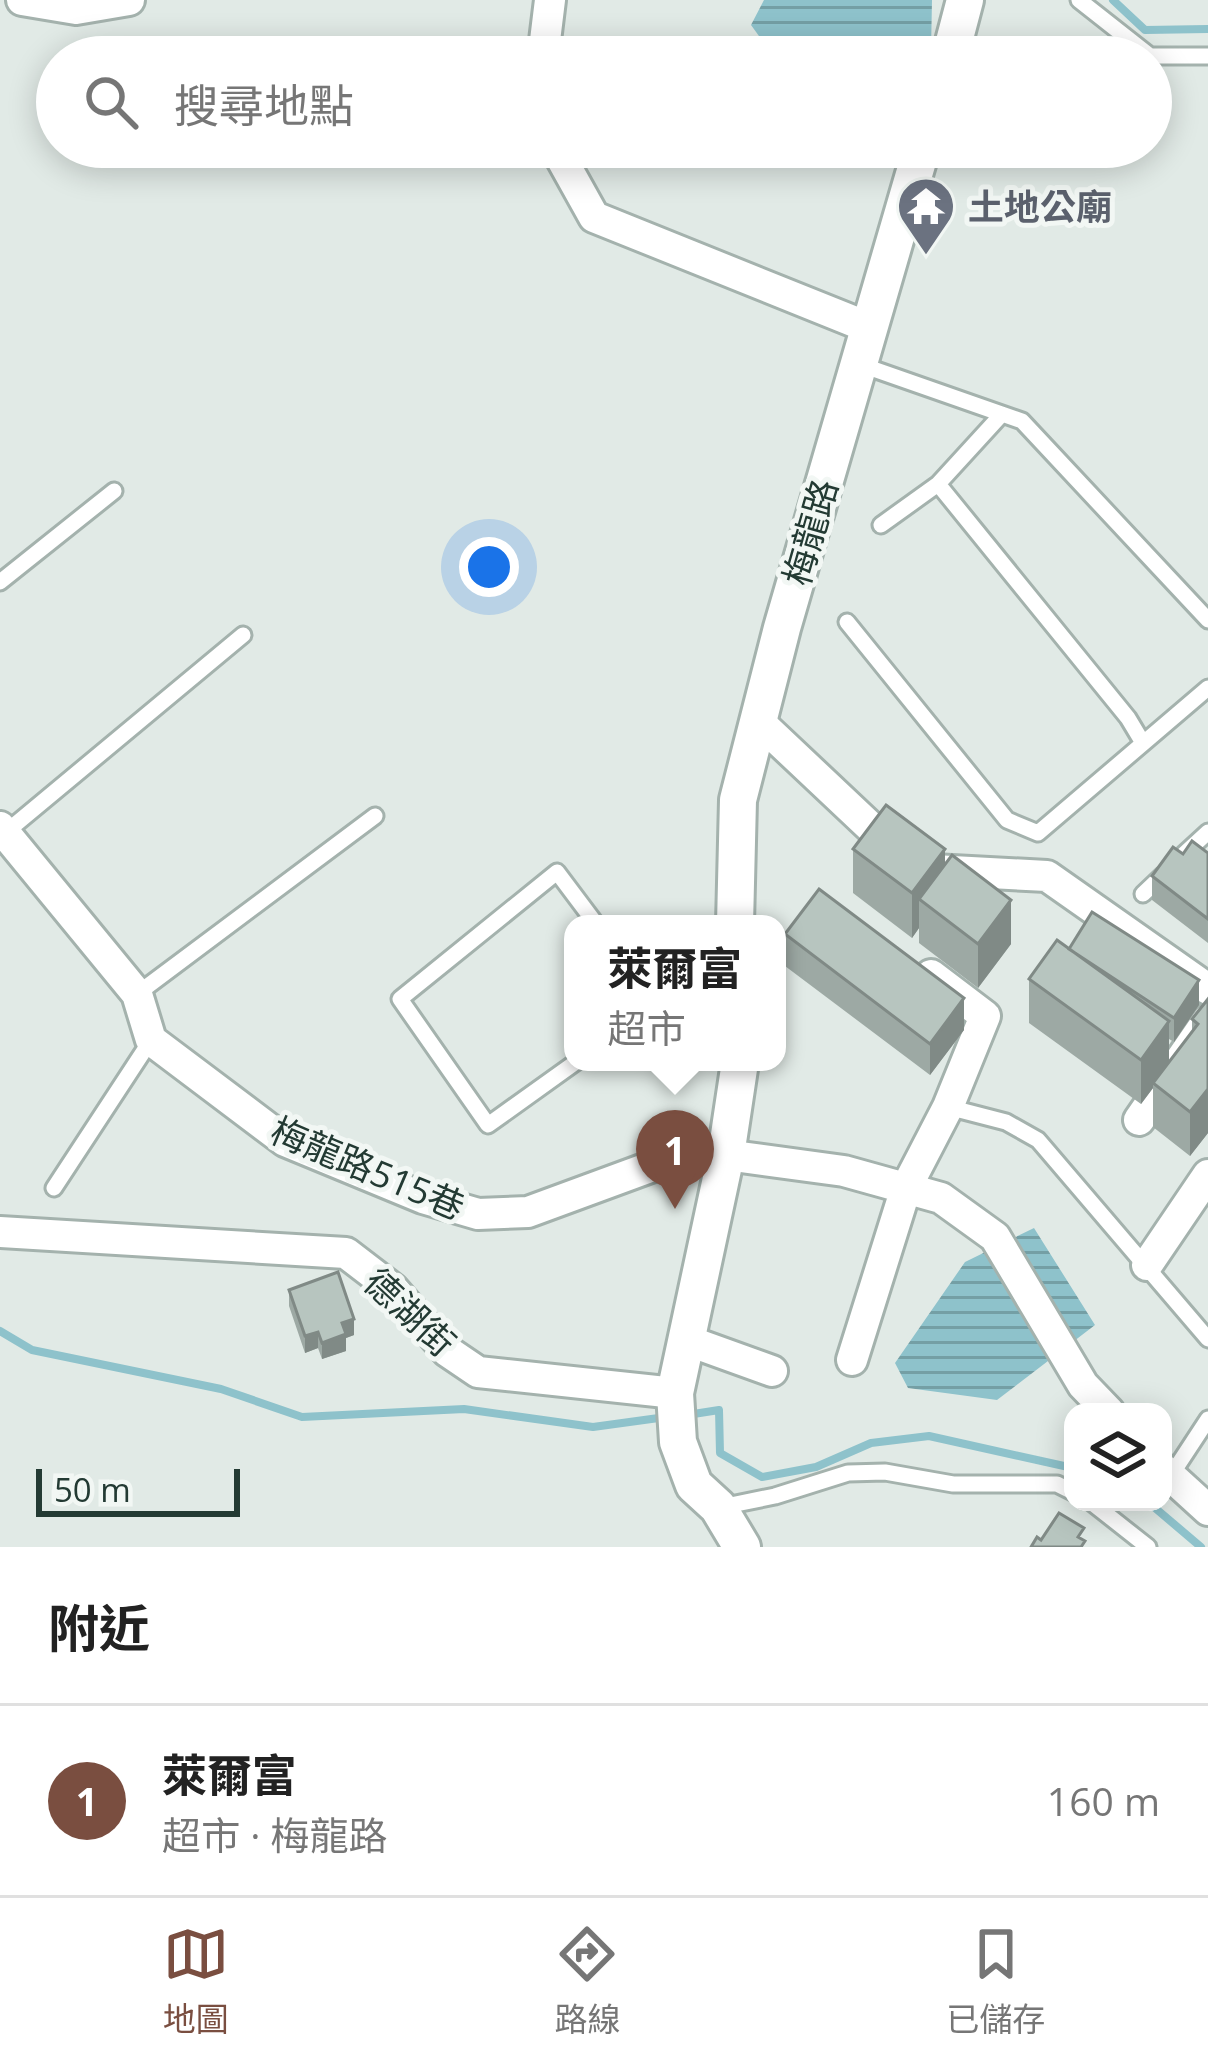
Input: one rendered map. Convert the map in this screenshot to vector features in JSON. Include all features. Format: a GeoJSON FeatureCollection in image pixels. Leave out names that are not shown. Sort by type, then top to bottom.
{"type":"FeatureCollection","features":[{"type":"Feature","properties":{"kind":"street"},"geometry":{"type":"LineString","coordinates":[[22,0],[76,9],[128,0]]}},
{"type":"Feature","properties":{"kind":"street"},"geometry":{"type":"LineString","coordinates":[[546,36],[550,0]]}},
{"type":"Feature","properties":{"kind":"street"},"geometry":{"type":"LineString","coordinates":[[955,36],[964,0]]}},
{"type":"Feature","properties":{"kind":"street"},"geometry":{"type":"LineString","coordinates":[[567,168],[594,217],[870,328]]}},
{"type":"Feature","properties":{"kind":"street","name":"梅龍路"},"geometry":{"type":"LineString","coordinates":[[735,915],[738,800],[916,168]]}},
{"type":"Feature","properties":{"kind":"street"},"geometry":{"type":"LineString","coordinates":[[758,721],[915,869],[1047,876],[1208,989]]}},
{"type":"Feature","properties":{"kind":"street"},"geometry":{"type":"LineString","coordinates":[[2,830],[137,994],[151,1040]]}},
{"type":"Feature","properties":{"kind":"street"},"geometry":{"type":"LineString","coordinates":[[852,1360],[906,1188],[948,1107],[986,1016],[911,959]]}},
{"type":"Feature","properties":{"kind":"street"},"geometry":{"type":"LineString","coordinates":[[1139,1120],[1208,1021]]}},
{"type":"Feature","properties":{"kind":"street","name":"梅龍路515巷"},"geometry":{"type":"LineString","coordinates":[[151,1040],[285,1141],[423,1198],[478,1214],[528,1212],[653,1166],[726,1155],[844,1171],[941,1198],[995,1237],[1083,1385],[1100,1403]]}},
{"type":"Feature","properties":{"kind":"street"},"geometry":{"type":"LineString","coordinates":[[739,1071],[726,1155],[675,1395],[677,1435],[694,1485],[718,1508],[742,1547]]}},
{"type":"Feature","properties":{"kind":"street"},"geometry":{"type":"LineString","coordinates":[[1147,1265],[1208,1175]]}},
{"type":"Feature","properties":{"kind":"street","name":"德湖街"},"geometry":{"type":"LineString","coordinates":[[0,1232],[346,1253],[393,1289],[447,1351],[478,1372],[675,1395]]}},
{"type":"Feature","properties":{"kind":"street"},"geometry":{"type":"LineString","coordinates":[[686,1340],[772,1371]]}},
{"type":"Feature","properties":{"kind":"street"},"geometry":{"type":"LineString","coordinates":[[1172,1478],[1208,1510]]}},
{"type":"Feature","properties":{"kind":"lane"},"geometry":{"type":"LineString","coordinates":[[1079,0],[1125,36]]}},
{"type":"Feature","properties":{"kind":"lane"},"geometry":{"type":"LineString","coordinates":[[1172,56],[1208,56]]}},
{"type":"Feature","properties":{"kind":"lane"},"geometry":{"type":"LineString","coordinates":[[859,364],[1022,421],[1208,620]]}},
{"type":"Feature","properties":{"kind":"lane"},"geometry":{"type":"LineString","coordinates":[[881,525],[938,484],[1002,414]]}},
{"type":"Feature","properties":{"kind":"lane"},"geometry":{"type":"LineString","coordinates":[[938,484],[1128,718],[1142,743]]}},
{"type":"Feature","properties":{"kind":"lane"},"geometry":{"type":"LineString","coordinates":[[0,583],[114,491]]}},
{"type":"Feature","properties":{"kind":"lane"},"geometry":{"type":"LineString","coordinates":[[847,622],[1007,820],[1038,833],[1208,688]]}},
{"type":"Feature","properties":{"kind":"lane"},"geometry":{"type":"LineString","coordinates":[[2,830],[242,635]]}},
{"type":"Feature","properties":{"kind":"lane"},"geometry":{"type":"LineString","coordinates":[[137,994],[375,816]]}},
{"type":"Feature","properties":{"kind":"lane"},"geometry":{"type":"LineString","coordinates":[[1143,894],[1208,832]]}},
{"type":"Feature","properties":{"kind":"lane"},"geometry":{"type":"LineString","coordinates":[[564,1071],[488,1125],[400,999],[557,872],[589,915]]}},
{"type":"Feature","properties":{"kind":"lane"},"geometry":{"type":"LineString","coordinates":[[54,1188],[151,1040]]}},
{"type":"Feature","properties":{"kind":"lane"},"geometry":{"type":"LineString","coordinates":[[948,1107],[1006,1121],[1038,1140],[1208,1339]]}},
{"type":"Feature","properties":{"kind":"lane"},"geometry":{"type":"LineString","coordinates":[[1172,1466],[1208,1419]]}},
{"type":"Feature","properties":{"kind":"lane"},"geometry":{"type":"LineString","coordinates":[[718,1508],[848,1473],[885,1472],[953,1484],[1064,1487]]}},
{"type":"Feature","properties":{"kind":"lane"},"geometry":{"type":"LineString","coordinates":[[1102,1511],[1148,1547]]}},
{"type":"Feature","properties":{"kind":"water"},"geometry":{"type":"Polygon","coordinates":[[[764,0],[932,0],[931,36],[759,36],[751,25],[764,0]]]}},
{"type":"Feature","properties":{"kind":"water"},"geometry":{"type":"Polygon","coordinates":[[[1034,1228],[1095,1325],[997,1400],[908,1388],[895,1363],[965,1262],[1034,1228]]]}},
{"type":"Feature","properties":{"kind":"building"},"geometry":{"type":"Polygon","coordinates":[[[886,805],[945,849],[912,893],[853,849],[886,805]]]}},
{"type":"Feature","properties":{"kind":"building"},"geometry":{"type":"Polygon","coordinates":[[[1192,841],[1208,853],[1208,919],[1152,876],[1173,847],[1183,854],[1192,841]]]}},
{"type":"Feature","properties":{"kind":"building"},"geometry":{"type":"Polygon","coordinates":[[[952,855],[1011,900],[978,944],[919,899],[952,855]]]}},
{"type":"Feature","properties":{"kind":"building"},"geometry":{"type":"Polygon","coordinates":[[[819,889],[964,998],[930,1044],[786,933],[819,889]]]}},
{"type":"Feature","properties":{"kind":"building"},"geometry":{"type":"Polygon","coordinates":[[[1092,912],[1199,980],[1174,1018],[1069,949],[1092,912]]]}},
{"type":"Feature","properties":{"kind":"building"},"geometry":{"type":"Polygon","coordinates":[[[1057,940],[1169,1021],[1141,1060],[1029,979],[1057,940]]]}},
{"type":"Feature","properties":{"kind":"building"},"geometry":{"type":"Polygon","coordinates":[[[1208,999],[1208,1089],[1190,1112],[1153,1083],[1198,1024],[1192,1019],[1208,999]]]}},
{"type":"Feature","properties":{"kind":"building"},"geometry":{"type":"Polygon","coordinates":[[[338,1272],[354,1319],[342,1323],[346,1334],[322,1343],[318,1332],[305,1336],[289,1290],[338,1272]]]}},
{"type":"Feature","properties":{"kind":"building"},"geometry":{"type":"Polygon","coordinates":[[[1059,1513],[1084,1528],[1078,1537],[1085,1541],[1081,1547],[1031,1547],[1037,1537],[1041,1540],[1059,1513]]]}},
{"type":"Feature","properties":{"kind":"waterway"},"geometry":{"type":"LineString","coordinates":[[1113,0],[1145,30],[1208,29]]}},
{"type":"Feature","properties":{"kind":"waterway"},"geometry":{"type":"LineString","coordinates":[[0,1331],[32,1350],[221,1389],[302,1417],[464,1409],[593,1427],[666,1417]]}},
{"type":"Feature","properties":{"kind":"waterway"},"geometry":{"type":"LineString","coordinates":[[687,1415],[719,1410],[720,1453],[762,1477],[816,1467],[871,1443],[929,1436],[1064,1466]]}},
{"type":"Feature","properties":{"kind":"waterway"},"geometry":{"type":"LineString","coordinates":[[1159,1511],[1201,1547]]}},
{"type":"Feature","properties":{"kind":"place","name":"土地公廟"},"geometry":{"type":"Point","coordinates":[926,257]}},
{"type":"Feature","properties":{"kind":"place","name":"萊爾富"},"geometry":{"type":"Point","coordinates":[675,1209]}}]}
